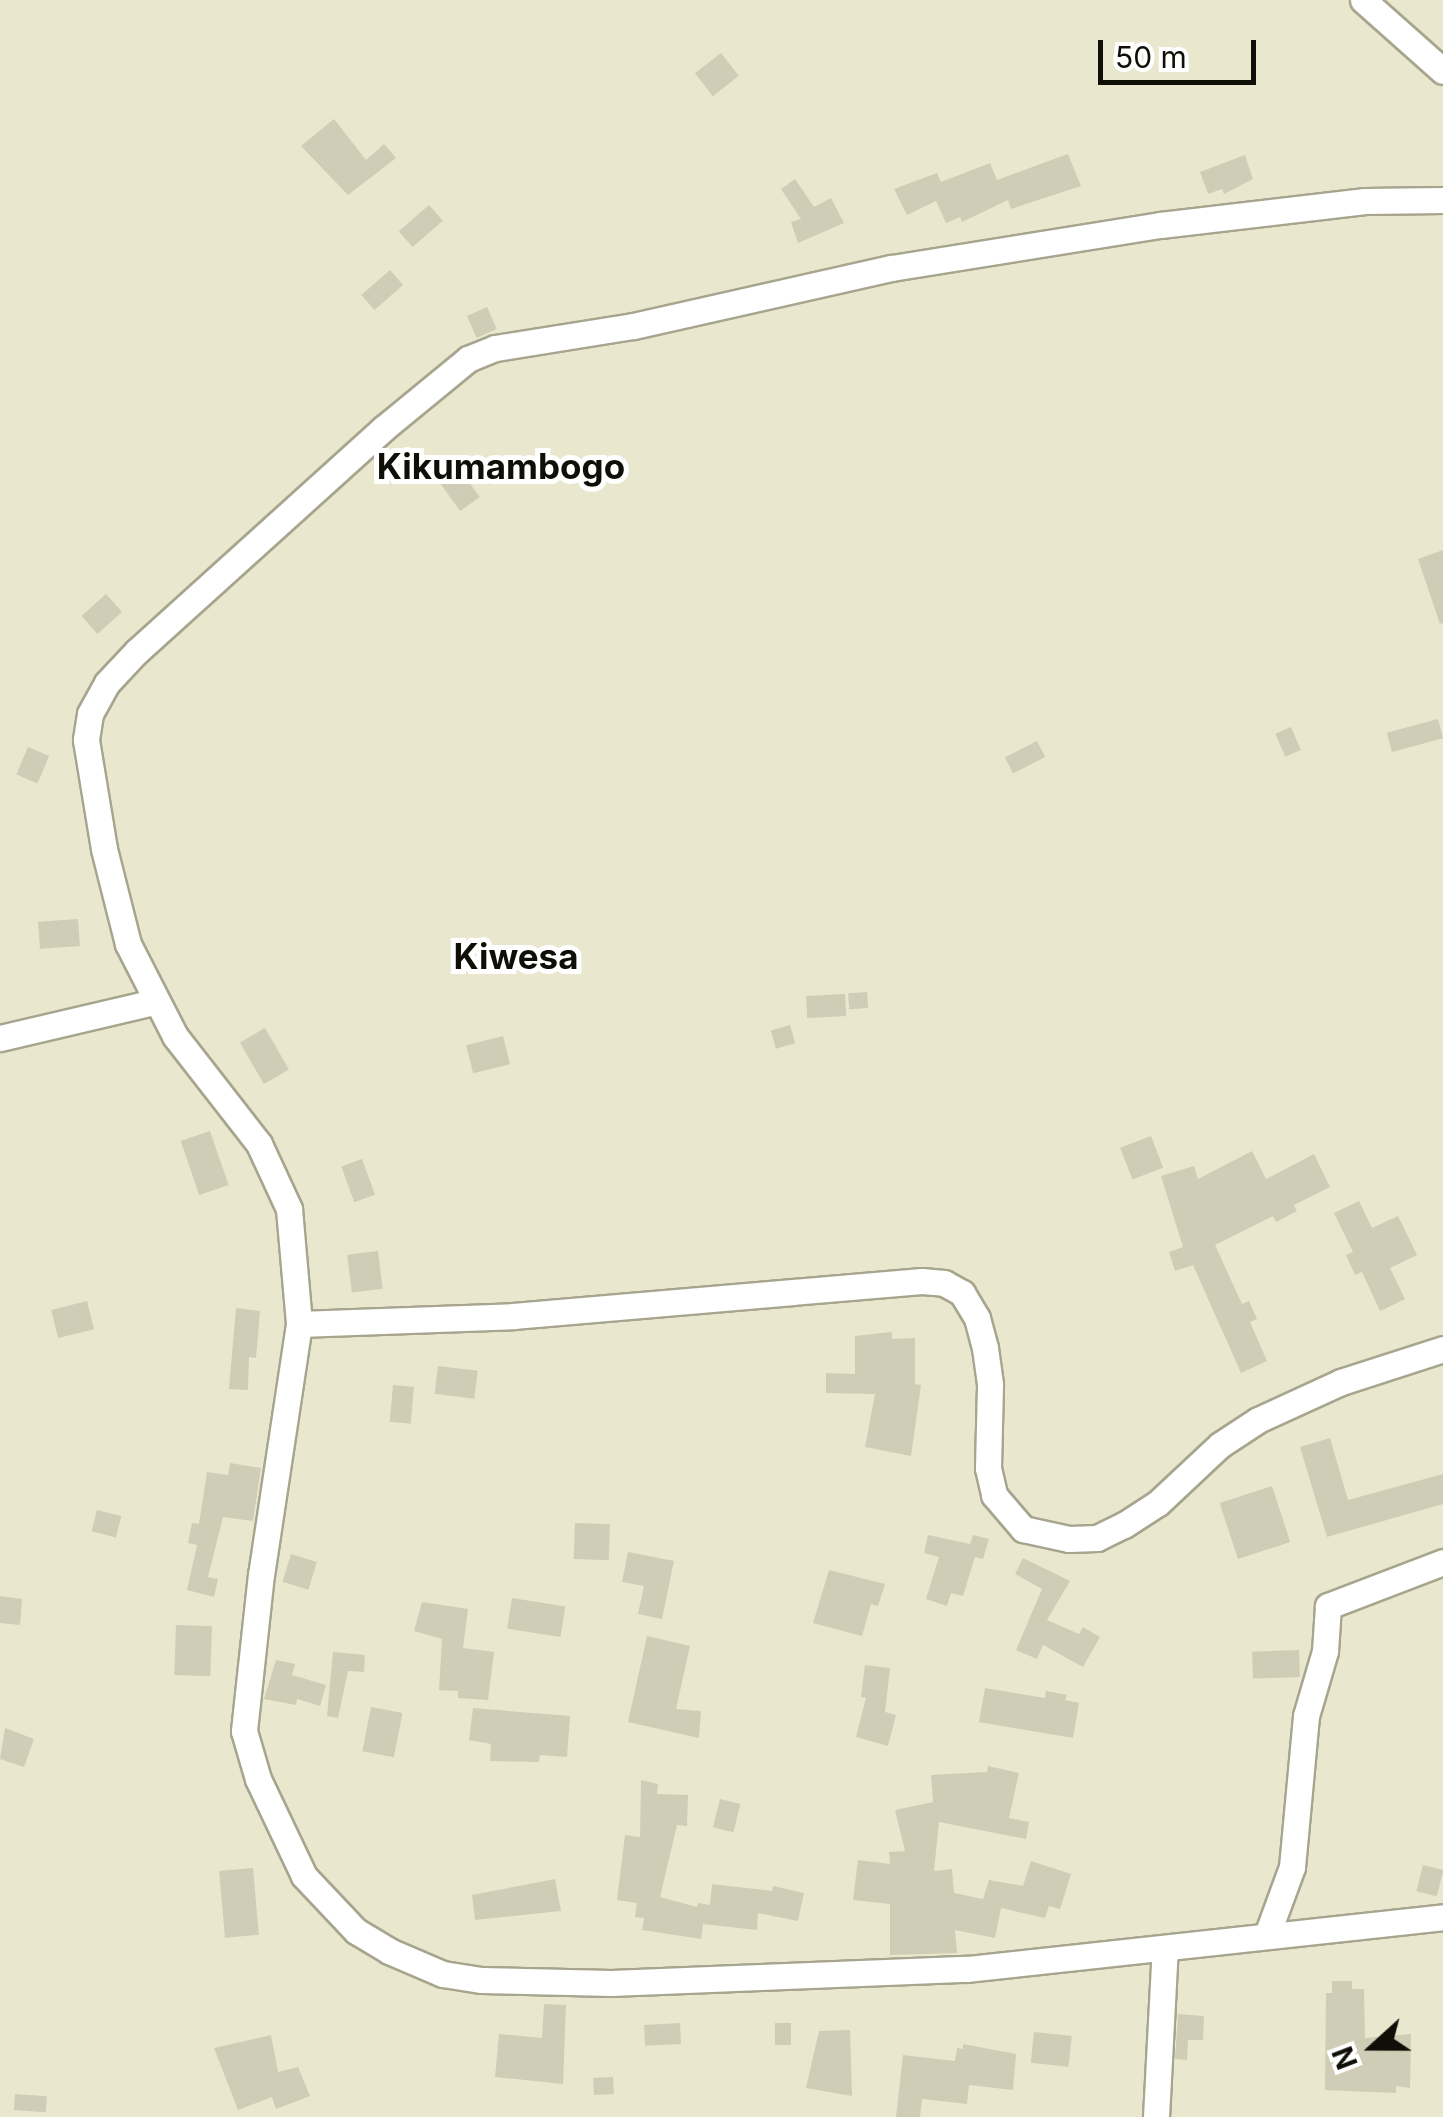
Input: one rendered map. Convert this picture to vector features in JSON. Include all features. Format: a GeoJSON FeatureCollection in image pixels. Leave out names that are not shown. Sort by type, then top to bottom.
{"type":"FeatureCollection","features":[{"type":"Feature","properties":{"kind":"street"},"geometry":{"type":"LineString","coordinates":[[1363,0],[1443,71]]}},
{"type":"Feature","properties":{"kind":"street"},"geometry":{"type":"LineString","coordinates":[[1443,200],[1366,202],[1160,225],[946,259],[633,326],[495,348],[468,359],[384,428],[136,651],[107,684],[90,714],[86,740],[104,849],[128,944],[154,1002],[198,1067],[240,1116],[274,1172],[289,1208],[299,1324],[260,1574],[244,1730],[258,1778],[304,1876],[356,1931],[389,1951],[443,1974],[482,1980],[611,1984],[967,1969],[1443,1917]]}},
{"type":"Feature","properties":{"kind":"street"},"geometry":{"type":"LineString","coordinates":[[0,1038],[154,1002]]}},
{"type":"Feature","properties":{"kind":"street"},"geometry":{"type":"LineString","coordinates":[[299,1324],[513,1316],[922,1281],[944,1283],[962,1293],[977,1318],[985,1348],[990,1385],[988,1468],[994,1495],[1024,1529],[1070,1539],[1097,1538],[1124,1525],[1158,1503],[1220,1445],[1258,1420],[1341,1382],[1443,1349]]}},
{"type":"Feature","properties":{"kind":"street"},"geometry":{"type":"LineString","coordinates":[[1267,1935],[1292,1867],[1306,1716],[1325,1652],[1328,1606],[1340,1598],[1424,1573],[1443,1562]]}},
{"type":"Feature","properties":{"kind":"street"},"geometry":{"type":"LineString","coordinates":[[1156,2117],[1165,1948]]}},
{"type":"Feature","properties":{"kind":"building"},"geometry":{"type":"Polygon","coordinates":[[[721,53],[739,76],[713,96],[695,73],[721,53]]]}},
{"type":"Feature","properties":{"kind":"building"},"geometry":{"type":"Polygon","coordinates":[[[334,119],[366,160],[384,144],[396,158],[348,195],[301,146],[334,119]]]}},
{"type":"Feature","properties":{"kind":"building"},"geometry":{"type":"Polygon","coordinates":[[[1068,154],[1081,186],[1011,209],[1008,200],[962,222],[960,217],[946,223],[936,201],[907,215],[894,189],[937,173],[941,182],[990,163],[997,180],[1068,154]]]}},
{"type":"Feature","properties":{"kind":"building"},"geometry":{"type":"Polygon","coordinates":[[[1245,155],[1253,179],[1224,194],[1222,189],[1208,194],[1200,172],[1245,155]]]}},
{"type":"Feature","properties":{"kind":"building"},"geometry":{"type":"Polygon","coordinates":[[[795,179],[814,207],[831,198],[844,223],[798,243],[791,222],[801,219],[781,189],[795,179]]]}},
{"type":"Feature","properties":{"kind":"building"},"geometry":{"type":"Polygon","coordinates":[[[429,205],[443,221],[413,247],[399,231],[429,205]]]}},
{"type":"Feature","properties":{"kind":"building"},"geometry":{"type":"Polygon","coordinates":[[[390,270],[403,285],[374,310],[361,295],[390,270]]]}},
{"type":"Feature","properties":{"kind":"building"},"geometry":{"type":"Polygon","coordinates":[[[487,307],[497,329],[477,338],[467,316],[487,307]]]}},
{"type":"Feature","properties":{"kind":"building"},"geometry":{"type":"Polygon","coordinates":[[[455,463],[480,497],[460,511],[436,477],[455,463]]]}},
{"type":"Feature","properties":{"kind":"building"},"geometry":{"type":"Polygon","coordinates":[[[1443,550],[1443,623],[1440,624],[1418,559],[1443,550]]]}},
{"type":"Feature","properties":{"kind":"building"},"geometry":{"type":"Polygon","coordinates":[[[106,594],[122,612],[98,634],[81,616],[106,594]]]}},
{"type":"Feature","properties":{"kind":"building"},"geometry":{"type":"Polygon","coordinates":[[[1438,719],[1443,738],[1392,752],[1387,733],[1438,719]]]}},
{"type":"Feature","properties":{"kind":"building"},"geometry":{"type":"Polygon","coordinates":[[[1291,727],[1301,750],[1285,757],[1275,734],[1291,727]]]}},
{"type":"Feature","properties":{"kind":"building"},"geometry":{"type":"Polygon","coordinates":[[[1037,741],[1045,757],[1013,773],[1005,757],[1037,741]]]}},
{"type":"Feature","properties":{"kind":"building"},"geometry":{"type":"Polygon","coordinates":[[[28,747],[49,756],[37,784],[16,775],[28,747]]]}},
{"type":"Feature","properties":{"kind":"building"},"geometry":{"type":"Polygon","coordinates":[[[78,919],[80,946],[40,949],[38,922],[78,919]]]}},
{"type":"Feature","properties":{"kind":"building"},"geometry":{"type":"Polygon","coordinates":[[[867,992],[868,1008],[849,1009],[848,993],[867,992]]]}},
{"type":"Feature","properties":{"kind":"building"},"geometry":{"type":"Polygon","coordinates":[[[845,994],[846,1016],[807,1018],[806,996],[845,994]]]}},
{"type":"Feature","properties":{"kind":"building"},"geometry":{"type":"Polygon","coordinates":[[[790,1025],[795,1043],[776,1049],[771,1031],[790,1025]]]}},
{"type":"Feature","properties":{"kind":"building"},"geometry":{"type":"Polygon","coordinates":[[[265,1028],[289,1070],[264,1084],[240,1042],[265,1028]]]}},
{"type":"Feature","properties":{"kind":"building"},"geometry":{"type":"Polygon","coordinates":[[[503,1036],[510,1064],[473,1073],[466,1045],[503,1036]]]}},
{"type":"Feature","properties":{"kind":"building"},"geometry":{"type":"Polygon","coordinates":[[[210,1131],[229,1185],[199,1195],[181,1141],[210,1131]]]}},
{"type":"Feature","properties":{"kind":"building"},"geometry":{"type":"Polygon","coordinates":[[[1151,1136],[1163,1168],[1132,1180],[1120,1148],[1151,1136]]]}},
{"type":"Feature","properties":{"kind":"building"},"geometry":{"type":"Polygon","coordinates":[[[1252,1151],[1266,1179],[1314,1154],[1330,1187],[1294,1205],[1297,1211],[1276,1222],[1273,1216],[1215,1245],[1242,1304],[1249,1301],[1257,1319],[1250,1322],[1267,1361],[1241,1373],[1193,1265],[1175,1271],[1169,1252],[1183,1247],[1161,1176],[1194,1166],[1198,1179],[1252,1151]]]}},
{"type":"Feature","properties":{"kind":"building"},"geometry":{"type":"Polygon","coordinates":[[[362,1159],[375,1195],[354,1202],[341,1167],[362,1159]]]}},
{"type":"Feature","properties":{"kind":"building"},"geometry":{"type":"Polygon","coordinates":[[[1359,1201],[1372,1228],[1398,1216],[1417,1255],[1390,1268],[1405,1299],[1380,1311],[1362,1272],[1355,1275],[1346,1255],[1353,1252],[1334,1213],[1359,1201]]]}},
{"type":"Feature","properties":{"kind":"building"},"geometry":{"type":"Polygon","coordinates":[[[378,1251],[383,1289],[352,1292],[347,1255],[378,1251]]]}},
{"type":"Feature","properties":{"kind":"building"},"geometry":{"type":"Polygon","coordinates":[[[87,1301],[94,1329],[58,1338],[51,1310],[87,1301]]]}},
{"type":"Feature","properties":{"kind":"building"},"geometry":{"type":"Polygon","coordinates":[[[236,1308],[260,1311],[256,1358],[249,1357],[248,1390],[229,1389],[236,1308]]]}},
{"type":"Feature","properties":{"kind":"building"},"geometry":{"type":"Polygon","coordinates":[[[892,1332],[892,1339],[915,1338],[915,1384],[921,1385],[911,1456],[865,1447],[875,1394],[826,1393],[826,1373],[855,1374],[855,1336],[892,1332]]]}},
{"type":"Feature","properties":{"kind":"building"},"geometry":{"type":"Polygon","coordinates":[[[438,1366],[478,1371],[474,1399],[435,1394],[438,1366]]]}},
{"type":"Feature","properties":{"kind":"building"},"geometry":{"type":"Polygon","coordinates":[[[393,1385],[414,1387],[411,1424],[390,1422],[393,1385]]]}},
{"type":"Feature","properties":{"kind":"building"},"geometry":{"type":"Polygon","coordinates":[[[1330,1438],[1348,1500],[1443,1474],[1443,1504],[1327,1537],[1300,1447],[1330,1438]]]}},
{"type":"Feature","properties":{"kind":"building"},"geometry":{"type":"Polygon","coordinates":[[[230,1463],[261,1468],[253,1521],[223,1517],[208,1577],[218,1579],[214,1597],[187,1590],[197,1545],[188,1543],[192,1523],[199,1524],[207,1472],[228,1475],[230,1463]]]}},
{"type":"Feature","properties":{"kind":"building"},"geometry":{"type":"Polygon","coordinates":[[[1272,1486],[1290,1542],[1238,1559],[1220,1503],[1272,1486]]]}},
{"type":"Feature","properties":{"kind":"building"},"geometry":{"type":"Polygon","coordinates":[[[97,1510],[121,1516],[116,1537],[92,1531],[97,1510]]]}},
{"type":"Feature","properties":{"kind":"building"},"geometry":{"type":"Polygon","coordinates":[[[575,1523],[610,1524],[609,1560],[574,1559],[575,1523]]]}},
{"type":"Feature","properties":{"kind":"building"},"geometry":{"type":"Polygon","coordinates":[[[928,1535],[970,1544],[973,1535],[989,1539],[983,1559],[975,1557],[963,1596],[951,1593],[947,1606],[926,1599],[939,1557],[924,1553],[928,1535]]]}},
{"type":"Feature","properties":{"kind":"building"},"geometry":{"type":"Polygon","coordinates":[[[628,1552],[674,1561],[662,1619],[638,1614],[644,1586],[622,1582],[628,1552]]]}},
{"type":"Feature","properties":{"kind":"building"},"geometry":{"type":"Polygon","coordinates":[[[291,1554],[317,1562],[308,1590],[283,1582],[291,1554]]]}},
{"type":"Feature","properties":{"kind":"building"},"geometry":{"type":"Polygon","coordinates":[[[1023,1558],[1070,1581],[1047,1620],[1079,1634],[1083,1627],[1100,1637],[1083,1667],[1043,1645],[1037,1659],[1016,1650],[1042,1589],[1015,1574],[1023,1558]]]}},
{"type":"Feature","properties":{"kind":"building"},"geometry":{"type":"Polygon","coordinates":[[[829,1570],[885,1584],[878,1606],[871,1604],[862,1636],[813,1623],[829,1570]]]}},
{"type":"Feature","properties":{"kind":"building"},"geometry":{"type":"Polygon","coordinates":[[[0,1596],[22,1599],[20,1625],[0,1623],[0,1596]]]}},
{"type":"Feature","properties":{"kind":"building"},"geometry":{"type":"Polygon","coordinates":[[[512,1598],[565,1606],[560,1637],[507,1629],[512,1598]]]}},
{"type":"Feature","properties":{"kind":"building"},"geometry":{"type":"Polygon","coordinates":[[[422,1602],[468,1609],[463,1648],[494,1652],[488,1700],[458,1698],[458,1691],[439,1690],[442,1639],[414,1631],[422,1602]]]}},
{"type":"Feature","properties":{"kind":"building"},"geometry":{"type":"Polygon","coordinates":[[[176,1625],[212,1626],[210,1676],[174,1675],[176,1625]]]}},
{"type":"Feature","properties":{"kind":"building"},"geometry":{"type":"Polygon","coordinates":[[[647,1636],[690,1646],[676,1709],[701,1711],[699,1738],[628,1722],[647,1636]]]}},
{"type":"Feature","properties":{"kind":"building"},"geometry":{"type":"Polygon","coordinates":[[[1299,1650],[1300,1677],[1253,1679],[1252,1652],[1299,1650]]]}},
{"type":"Feature","properties":{"kind":"building"},"geometry":{"type":"Polygon","coordinates":[[[333,1652],[365,1655],[364,1672],[348,1671],[338,1718],[327,1716],[333,1652]]]}},
{"type":"Feature","properties":{"kind":"building"},"geometry":{"type":"Polygon","coordinates":[[[276,1660],[295,1664],[292,1675],[326,1685],[320,1706],[297,1699],[296,1705],[264,1699],[276,1660]]]}},
{"type":"Feature","properties":{"kind":"building"},"geometry":{"type":"Polygon","coordinates":[[[865,1665],[890,1668],[885,1712],[896,1715],[888,1746],[856,1737],[866,1698],[861,1697],[865,1665]]]}},
{"type":"Feature","properties":{"kind":"building"},"geometry":{"type":"Polygon","coordinates":[[[985,1688],[1045,1698],[1046,1691],[1067,1695],[1065,1700],[1079,1703],[1073,1738],[979,1722],[985,1688]]]}},
{"type":"Feature","properties":{"kind":"building"},"geometry":{"type":"Polygon","coordinates":[[[371,1707],[402,1713],[394,1757],[362,1751],[371,1707]]]}},
{"type":"Feature","properties":{"kind":"building"},"geometry":{"type":"Polygon","coordinates":[[[473,1708],[570,1716],[567,1757],[540,1755],[539,1762],[490,1761],[491,1744],[469,1740],[473,1708]]]}},
{"type":"Feature","properties":{"kind":"building"},"geometry":{"type":"Polygon","coordinates":[[[5,1728],[34,1739],[24,1767],[0,1759],[5,1728]]]}},
{"type":"Feature","properties":{"kind":"building"},"geometry":{"type":"Polygon","coordinates":[[[988,1766],[1019,1773],[1009,1818],[1029,1822],[1026,1839],[939,1822],[934,1871],[952,1869],[954,1893],[983,1899],[989,1880],[1023,1886],[1031,1861],[1071,1874],[1060,1909],[1049,1906],[1045,1918],[1001,1908],[995,1938],[955,1930],[957,1953],[890,1955],[890,1904],[853,1900],[858,1860],[890,1864],[889,1852],[905,1851],[895,1810],[933,1802],[931,1775],[987,1772],[988,1766]]]}},
{"type":"Feature","properties":{"kind":"building"},"geometry":{"type":"Polygon","coordinates":[[[641,1780],[658,1784],[657,1794],[688,1795],[687,1826],[677,1825],[660,1897],[697,1907],[698,1903],[710,1905],[712,1884],[772,1891],[773,1886],[804,1893],[798,1921],[758,1913],[757,1930],[703,1924],[701,1939],[642,1930],[644,1918],[635,1917],[637,1903],[617,1900],[625,1835],[640,1837],[641,1780]]]}},
{"type":"Feature","properties":{"kind":"building"},"geometry":{"type":"Polygon","coordinates":[[[720,1799],[740,1804],[733,1832],[713,1827],[720,1799]]]}},
{"type":"Feature","properties":{"kind":"building"},"geometry":{"type":"Polygon","coordinates":[[[1423,1865],[1443,1870],[1437,1896],[1416,1891],[1423,1865]]]}},
{"type":"Feature","properties":{"kind":"building"},"geometry":{"type":"Polygon","coordinates":[[[253,1868],[259,1935],[225,1938],[219,1871],[253,1868]]]}},
{"type":"Feature","properties":{"kind":"building"},"geometry":{"type":"Polygon","coordinates":[[[555,1879],[561,1911],[475,1920],[472,1895],[555,1879]]]}},
{"type":"Feature","properties":{"kind":"building"},"geometry":{"type":"Polygon","coordinates":[[[1332,1981],[1352,1981],[1352,1989],[1364,1989],[1365,2038],[1411,2034],[1410,2088],[1396,2086],[1396,2093],[1325,2090],[1326,1993],[1332,1993],[1332,1981]]]}},
{"type":"Feature","properties":{"kind":"building"},"geometry":{"type":"Polygon","coordinates":[[[544,2004],[566,2005],[563,2084],[495,2077],[499,2034],[542,2038],[544,2004]]]}},
{"type":"Feature","properties":{"kind":"building"},"geometry":{"type":"Polygon","coordinates":[[[1178,2014],[1204,2016],[1203,2040],[1188,2040],[1187,2060],[1175,2059],[1178,2014]]]}},
{"type":"Feature","properties":{"kind":"building"},"geometry":{"type":"Polygon","coordinates":[[[680,2023],[681,2044],[645,2046],[644,2025],[680,2023]]]}},
{"type":"Feature","properties":{"kind":"building"},"geometry":{"type":"Polygon","coordinates":[[[775,2023],[791,2023],[791,2045],[775,2045],[775,2023]]]}},
{"type":"Feature","properties":{"kind":"building"},"geometry":{"type":"Polygon","coordinates":[[[850,2030],[852,2096],[806,2088],[819,2031],[850,2030]]]}},
{"type":"Feature","properties":{"kind":"building"},"geometry":{"type":"Polygon","coordinates":[[[1034,2032],[1072,2036],[1069,2067],[1031,2063],[1034,2032]]]}},
{"type":"Feature","properties":{"kind":"building"},"geometry":{"type":"Polygon","coordinates":[[[271,2035],[278,2072],[298,2067],[310,2096],[276,2109],[272,2097],[238,2110],[214,2048],[271,2035]]]}},
{"type":"Feature","properties":{"kind":"building"},"geometry":{"type":"Polygon","coordinates":[[[963,2044],[1016,2054],[1013,2090],[969,2085],[967,2104],[922,2099],[920,2117],[896,2117],[903,2055],[955,2061],[957,2048],[963,2049],[963,2044]]]}},
{"type":"Feature","properties":{"kind":"building"},"geometry":{"type":"Polygon","coordinates":[[[613,2077],[614,2094],[594,2095],[593,2078],[613,2077]]]}},
{"type":"Feature","properties":{"kind":"building"},"geometry":{"type":"Polygon","coordinates":[[[15,2094],[47,2096],[46,2112],[14,2110],[15,2094]]]}},
{"type":"Feature","properties":{"kind":"district","name":"Kikumambogo"},"geometry":{"type":"Point","coordinates":[501,466]}},
{"type":"Feature","properties":{"kind":"district","name":"Kiwesa"},"geometry":{"type":"Point","coordinates":[516,956]}}]}
